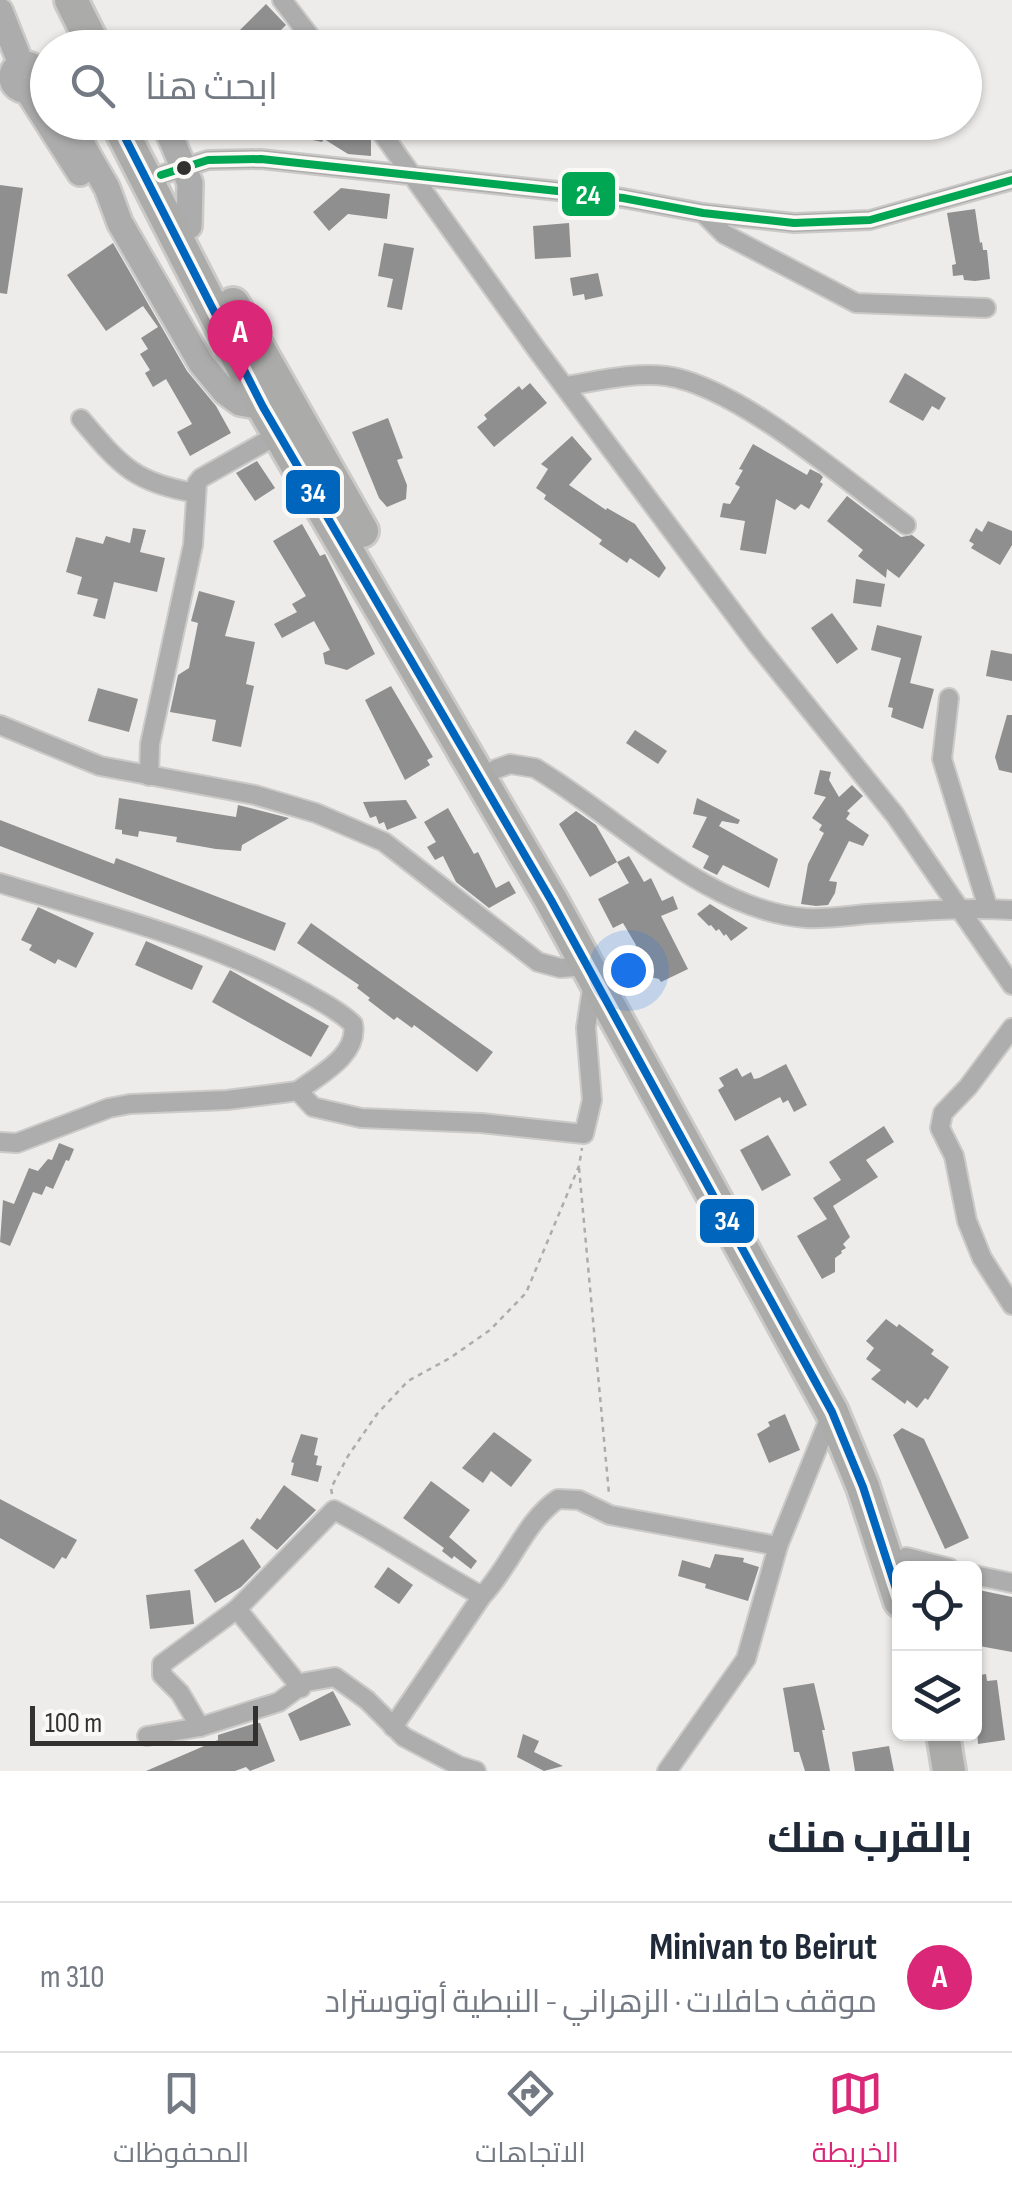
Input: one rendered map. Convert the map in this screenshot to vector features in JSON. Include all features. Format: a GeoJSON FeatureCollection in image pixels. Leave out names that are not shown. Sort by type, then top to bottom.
{"type":"FeatureCollection","features":[{"type":"Feature","properties":{"kind":"highway"},"geometry":{"type":"LineString","coordinates":[[55,0],[70,30]]}},
{"type":"Feature","properties":{"kind":"highway"},"geometry":{"type":"LineString","coordinates":[[71,0],[86,30]]}},
{"type":"Feature","properties":{"kind":"highway"},"geometry":{"type":"LineString","coordinates":[[125,140],[271,420],[559,896]]}},
{"type":"Feature","properties":{"kind":"highway"},"geometry":{"type":"LineString","coordinates":[[148,140],[173,172],[189,226],[496,768],[589,958],[832,1412],[892,1576]]}},
{"type":"Feature","properties":{"kind":"highway"},"geometry":{"type":"LineString","coordinates":[[589,958],[811,1337],[850,1414],[906,1561]]}},
{"type":"Feature","properties":{"kind":"highway"},"geometry":{"type":"LineString","coordinates":[[927,1741],[932,1771]]}},
{"type":"Feature","properties":{"kind":"highway"},"geometry":{"type":"LineString","coordinates":[[943,1741],[949,1771]]}},
{"type":"Feature","properties":{"kind":"main road"},"geometry":{"type":"LineString","coordinates":[[0,11],[25,79]]}},
{"type":"Feature","properties":{"kind":"main road"},"geometry":{"type":"LineString","coordinates":[[61,140],[100,206],[120,224]]}},
{"type":"Feature","properties":{"kind":"main road"},"geometry":{"type":"LineString","coordinates":[[79,140],[107,188],[120,224],[212,378],[240,402],[271,420]]}},
{"type":"Feature","properties":{"kind":"main road"},"geometry":{"type":"LineString","coordinates":[[167,140],[173,172]]}},
{"type":"Feature","properties":{"kind":"street"},"geometry":{"type":"LineString","coordinates":[[282,0],[305,30]]}},
{"type":"Feature","properties":{"kind":"street"},"geometry":{"type":"LineString","coordinates":[[387,140],[756,643],[895,815],[1012,985]]}},
{"type":"Feature","properties":{"kind":"street"},"geometry":{"type":"LineString","coordinates":[[173,172],[208,160],[261,159],[623,198],[794,224],[870,220],[1012,180]]}},
{"type":"Feature","properties":{"kind":"street"},"geometry":{"type":"LineString","coordinates":[[703,213],[724,234],[862,305],[986,308]]}},
{"type":"Feature","properties":{"kind":"street"},"geometry":{"type":"LineString","coordinates":[[566,386],[648,376],[666,376],[702,386],[754,414],[906,524]]}},
{"type":"Feature","properties":{"kind":"street"},"geometry":{"type":"LineString","coordinates":[[81,419],[120,465],[166,488],[196,492]]}},
{"type":"Feature","properties":{"kind":"street"},"geometry":{"type":"LineString","coordinates":[[149,776],[150,744],[193,546],[196,492],[201,478],[271,420]]}},
{"type":"Feature","properties":{"kind":"street"},"geometry":{"type":"LineString","coordinates":[[949,698],[942,759],[988,908]]}},
{"type":"Feature","properties":{"kind":"street"},"geometry":{"type":"LineString","coordinates":[[0,725],[100,766],[255,795],[316,814],[384,842],[538,962],[560,968],[589,958],[586,1028],[592,1100],[584,1134],[481,1123],[362,1118],[313,1107],[298,1092]]}},
{"type":"Feature","properties":{"kind":"street"},"geometry":{"type":"LineString","coordinates":[[496,768],[510,764],[535,768],[734,900],[770,911],[807,918],[958,908],[1012,910]]}},
{"type":"Feature","properties":{"kind":"street"},"geometry":{"type":"LineString","coordinates":[[0,883],[183,938],[264,970],[353,1024],[352,1044],[339,1060],[298,1092],[130,1104],[109,1108],[17,1143],[0,1142]]}},
{"type":"Feature","properties":{"kind":"street"},"geometry":{"type":"LineString","coordinates":[[1012,1028],[968,1087],[948,1106],[940,1128],[954,1156],[966,1222],[982,1258],[1012,1304]]}},
{"type":"Feature","properties":{"kind":"street"},"geometry":{"type":"LineString","coordinates":[[667,1771],[746,1659],[778,1546],[832,1412]]}},
{"type":"Feature","properties":{"kind":"street"},"geometry":{"type":"LineString","coordinates":[[393,1727],[482,1596],[496,1582],[537,1516],[558,1498],[579,1500],[610,1515],[778,1546]]}},
{"type":"Feature","properties":{"kind":"street"},"geometry":{"type":"LineString","coordinates":[[200,1727],[180,1693],[162,1675],[162,1664],[237,1610],[334,1510],[390,1538],[429,1568],[482,1596]]}},
{"type":"Feature","properties":{"kind":"street"},"geometry":{"type":"LineString","coordinates":[[982,1577],[1012,1583]]}},
{"type":"Feature","properties":{"kind":"street"},"geometry":{"type":"LineString","coordinates":[[237,1610],[301,1688]]}},
{"type":"Feature","properties":{"kind":"street"},"geometry":{"type":"LineString","coordinates":[[147,1736],[200,1727],[280,1702],[306,1682],[335,1677],[368,1700],[404,1737],[461,1769]]}},
{"type":"Feature","properties":{"kind":"path"},"geometry":{"type":"LineString","coordinates":[[334,1510],[332,1488],[376,1414],[408,1381],[490,1330],[526,1293],[579,1166],[584,1134]]}},
{"type":"Feature","properties":{"kind":"path"},"geometry":{"type":"LineString","coordinates":[[579,1166],[610,1515]]}},
{"type":"Feature","properties":{"kind":"building"},"geometry":{"type":"Polygon","coordinates":[[[266,4],[286,25],[281,30],[240,30],[266,4]]]}},
{"type":"Feature","properties":{"kind":"building"},"geometry":{"type":"Polygon","coordinates":[[[326,140],[371,140],[371,156],[348,154],[326,140]]]}},
{"type":"Feature","properties":{"kind":"building"},"geometry":{"type":"Polygon","coordinates":[[[0,185],[23,188],[7,294],[0,293],[0,185]]]}},
{"type":"Feature","properties":{"kind":"building"},"geometry":{"type":"Polygon","coordinates":[[[341,188],[390,194],[387,219],[348,214],[329,231],[313,212],[341,188]]]}},
{"type":"Feature","properties":{"kind":"building"},"geometry":{"type":"Polygon","coordinates":[[[975,209],[980,243],[987,250],[990,279],[975,281],[964,280],[963,275],[953,276],[952,265],[956,264],[947,213],[975,209]]]}},
{"type":"Feature","properties":{"kind":"building"},"geometry":{"type":"Polygon","coordinates":[[[569,223],[571,257],[535,259],[533,226],[569,223]]]}},
{"type":"Feature","properties":{"kind":"building"},"geometry":{"type":"Polygon","coordinates":[[[113,243],[187,371],[216,406],[231,433],[190,456],[177,432],[192,424],[166,379],[153,387],[145,373],[150,370],[140,354],[148,349],[141,338],[158,327],[143,306],[106,331],[67,275],[113,243]]]}},
{"type":"Feature","properties":{"kind":"building"},"geometry":{"type":"Polygon","coordinates":[[[384,243],[414,248],[402,310],[387,307],[393,279],[378,276],[384,243]]]}},
{"type":"Feature","properties":{"kind":"building"},"geometry":{"type":"Polygon","coordinates":[[[598,273],[603,296],[585,300],[584,294],[573,296],[570,278],[598,273]]]}},
{"type":"Feature","properties":{"kind":"building"},"geometry":{"type":"Polygon","coordinates":[[[905,373],[946,398],[939,410],[932,406],[923,421],[889,402],[905,373]]]}},
{"type":"Feature","properties":{"kind":"building"},"geometry":{"type":"Polygon","coordinates":[[[530,383],[547,403],[494,447],[477,427],[487,419],[484,415],[519,386],[522,390],[530,383]]]}},
{"type":"Feature","properties":{"kind":"building"},"geometry":{"type":"Polygon","coordinates":[[[388,418],[403,458],[397,460],[407,485],[406,499],[387,507],[379,498],[352,432],[388,418]]]}},
{"type":"Feature","properties":{"kind":"building"},"geometry":{"type":"Polygon","coordinates":[[[572,436],[592,459],[569,485],[635,524],[666,568],[659,578],[630,558],[627,563],[599,544],[602,540],[544,499],[546,495],[536,488],[548,469],[541,464],[572,436]]]}},
{"type":"Feature","properties":{"kind":"building"},"geometry":{"type":"Polygon","coordinates":[[[753,444],[807,475],[810,469],[823,477],[809,509],[801,504],[795,510],[776,499],[766,554],[740,550],[745,521],[720,517],[723,503],[730,504],[740,487],[735,484],[743,470],[739,469],[753,444]]]}},
{"type":"Feature","properties":{"kind":"building"},"geometry":{"type":"Polygon","coordinates":[[[257,461],[275,488],[255,501],[236,473],[257,461]]]}},
{"type":"Feature","properties":{"kind":"building"},"geometry":{"type":"Polygon","coordinates":[[[847,496],[901,537],[912,535],[925,545],[899,578],[887,569],[886,578],[858,556],[863,550],[827,521],[847,496]]]}},
{"type":"Feature","properties":{"kind":"building"},"geometry":{"type":"Polygon","coordinates":[[[988,521],[1012,531],[1012,545],[1000,565],[971,548],[974,544],[969,541],[976,528],[982,532],[988,521]]]}},
{"type":"Feature","properties":{"kind":"building"},"geometry":{"type":"Polygon","coordinates":[[[302,524],[320,556],[325,554],[375,654],[347,670],[325,664],[323,653],[330,650],[314,621],[282,638],[274,624],[297,612],[292,604],[306,596],[273,541],[302,524]]]}},
{"type":"Feature","properties":{"kind":"building"},"geometry":{"type":"Polygon","coordinates":[[[133,528],[146,530],[140,552],[165,558],[157,592],[114,582],[105,619],[93,616],[98,599],[77,594],[82,577],[66,572],[76,537],[103,544],[106,536],[130,543],[133,528]]]}},
{"type":"Feature","properties":{"kind":"building"},"geometry":{"type":"Polygon","coordinates":[[[856,579],[885,584],[881,607],[853,603],[856,579]]]}},
{"type":"Feature","properties":{"kind":"building"},"geometry":{"type":"Polygon","coordinates":[[[199,591],[235,601],[225,636],[255,642],[246,684],[254,686],[241,747],[212,741],[216,720],[170,712],[178,675],[189,668],[198,623],[191,621],[199,591]]]}},
{"type":"Feature","properties":{"kind":"building"},"geometry":{"type":"Polygon","coordinates":[[[832,613],[858,649],[837,664],[811,628],[832,613]]]}},
{"type":"Feature","properties":{"kind":"building"},"geometry":{"type":"Polygon","coordinates":[[[877,625],[922,636],[910,683],[934,689],[923,729],[891,717],[893,708],[888,707],[901,658],[871,650],[877,625]]]}},
{"type":"Feature","properties":{"kind":"building"},"geometry":{"type":"Polygon","coordinates":[[[991,650],[1012,654],[1012,681],[986,676],[991,650]]]}},
{"type":"Feature","properties":{"kind":"building"},"geometry":{"type":"Polygon","coordinates":[[[391,686],[433,757],[427,760],[430,765],[405,780],[365,700],[391,686]]]}},
{"type":"Feature","properties":{"kind":"building"},"geometry":{"type":"Polygon","coordinates":[[[98,688],[138,699],[129,732],[88,721],[98,688]]]}},
{"type":"Feature","properties":{"kind":"building"},"geometry":{"type":"Polygon","coordinates":[[[1007,715],[1012,715],[1012,773],[999,770],[995,757],[1007,715]]]}},
{"type":"Feature","properties":{"kind":"building"},"geometry":{"type":"Polygon","coordinates":[[[635,730],[667,751],[658,764],[626,743],[635,730]]]}},
{"type":"Feature","properties":{"kind":"building"},"geometry":{"type":"Polygon","coordinates":[[[820,770],[831,772],[829,780],[839,797],[852,785],[863,796],[847,811],[850,813],[846,819],[869,835],[863,846],[849,841],[829,881],[837,882],[835,893],[828,905],[816,906],[801,904],[808,864],[824,833],[819,830],[822,825],[812,818],[826,797],[814,794],[820,770]]]}},
{"type":"Feature","properties":{"kind":"building"},"geometry":{"type":"Polygon","coordinates":[[[119,798],[236,817],[238,805],[289,818],[242,845],[241,851],[216,849],[176,842],[177,837],[139,831],[138,837],[122,834],[122,830],[115,829],[119,798]]]}},
{"type":"Feature","properties":{"kind":"building"},"geometry":{"type":"Polygon","coordinates":[[[697,798],[740,820],[738,824],[722,821],[719,826],[778,859],[769,888],[723,865],[717,875],[703,868],[709,856],[692,847],[707,817],[693,814],[697,798]]]}},
{"type":"Feature","properties":{"kind":"building"},"geometry":{"type":"Polygon","coordinates":[[[406,800],[417,818],[387,830],[376,816],[370,818],[363,802],[406,800]]]}},
{"type":"Feature","properties":{"kind":"building"},"geometry":{"type":"Polygon","coordinates":[[[448,808],[474,854],[478,852],[496,888],[509,881],[516,893],[489,908],[456,882],[443,856],[435,860],[427,847],[436,842],[424,822],[448,808]]]}},
{"type":"Feature","properties":{"kind":"building"},"geometry":{"type":"Polygon","coordinates":[[[576,811],[596,825],[617,862],[590,877],[559,824],[576,811]]]}},
{"type":"Feature","properties":{"kind":"building"},"geometry":{"type":"Polygon","coordinates":[[[0,820],[114,864],[116,858],[286,923],[275,951],[0,846],[0,820]]]}},
{"type":"Feature","properties":{"kind":"building"},"geometry":{"type":"Polygon","coordinates":[[[629,856],[644,882],[651,878],[662,901],[673,896],[678,909],[661,916],[688,969],[661,982],[646,976],[642,971],[644,960],[635,959],[632,952],[636,945],[623,923],[613,928],[598,899],[629,883],[617,862],[629,856]]]}},
{"type":"Feature","properties":{"kind":"building"},"geometry":{"type":"Polygon","coordinates":[[[710,904],[748,928],[731,941],[697,914],[710,904]]]}},
{"type":"Feature","properties":{"kind":"building"},"geometry":{"type":"Polygon","coordinates":[[[38,907],[94,933],[76,968],[58,959],[55,964],[29,950],[32,945],[21,940],[38,907]]]}},
{"type":"Feature","properties":{"kind":"building"},"geometry":{"type":"Polygon","coordinates":[[[311,923],[493,1052],[477,1072],[414,1025],[412,1028],[397,1017],[394,1020],[368,1000],[357,988],[359,985],[297,943],[311,923]]]}},
{"type":"Feature","properties":{"kind":"building"},"geometry":{"type":"Polygon","coordinates":[[[146,941],[203,966],[192,990],[135,965],[146,941]]]}},
{"type":"Feature","properties":{"kind":"building"},"geometry":{"type":"Polygon","coordinates":[[[230,970],[329,1026],[311,1057],[212,1002],[230,970]]]}},
{"type":"Feature","properties":{"kind":"building"},"geometry":{"type":"Polygon","coordinates":[[[786,1064],[807,1105],[794,1112],[788,1100],[783,1103],[780,1097],[735,1121],[718,1090],[724,1086],[719,1078],[737,1068],[742,1077],[751,1072],[754,1079],[759,1078],[786,1064]]]}},
{"type":"Feature","properties":{"kind":"building"},"geometry":{"type":"Polygon","coordinates":[[[884,1126],[894,1142],[866,1160],[878,1177],[833,1206],[850,1237],[843,1244],[846,1248],[835,1258],[835,1272],[822,1279],[797,1236],[827,1219],[813,1198],[841,1180],[829,1162],[884,1126]]]}},
{"type":"Feature","properties":{"kind":"building"},"geometry":{"type":"Polygon","coordinates":[[[768,1135],[791,1175],[762,1191],[740,1150],[768,1135]]]}},
{"type":"Feature","properties":{"kind":"building"},"geometry":{"type":"Polygon","coordinates":[[[59,1143],[74,1149],[53,1189],[46,1186],[42,1195],[33,1192],[10,1246],[0,1242],[3,1200],[14,1204],[29,1168],[38,1171],[48,1159],[52,1160],[59,1143]]]}},
{"type":"Feature","properties":{"kind":"building"},"geometry":{"type":"Polygon","coordinates":[[[886,1319],[934,1350],[931,1354],[949,1367],[928,1400],[925,1398],[917,1408],[907,1400],[905,1404],[871,1379],[881,1370],[866,1359],[874,1348],[866,1341],[886,1319]]]}},
{"type":"Feature","properties":{"kind":"building"},"geometry":{"type":"Polygon","coordinates":[[[785,1414],[800,1450],[769,1463],[757,1434],[770,1426],[768,1422],[785,1414]]]}},
{"type":"Feature","properties":{"kind":"building"},"geometry":{"type":"Polygon","coordinates":[[[902,1428],[924,1439],[969,1538],[945,1549],[893,1435],[902,1428]]]}},
{"type":"Feature","properties":{"kind":"building"},"geometry":{"type":"Polygon","coordinates":[[[494,1432],[532,1460],[511,1487],[491,1471],[483,1483],[462,1468],[494,1432]]]}},
{"type":"Feature","properties":{"kind":"building"},"geometry":{"type":"Polygon","coordinates":[[[301,1434],[318,1438],[314,1455],[318,1456],[316,1465],[322,1466],[318,1482],[291,1475],[291,1462],[301,1434]]]}},
{"type":"Feature","properties":{"kind":"building"},"geometry":{"type":"Polygon","coordinates":[[[431,1481],[470,1510],[449,1537],[477,1561],[471,1569],[454,1556],[452,1559],[442,1551],[444,1548],[403,1518],[431,1481]]]}},
{"type":"Feature","properties":{"kind":"building"},"geometry":{"type":"Polygon","coordinates":[[[284,1485],[316,1510],[277,1550],[250,1528],[284,1485]]]}},
{"type":"Feature","properties":{"kind":"building"},"geometry":{"type":"Polygon","coordinates":[[[0,1499],[77,1540],[66,1559],[62,1557],[54,1569],[0,1538],[0,1499]]]}},
{"type":"Feature","properties":{"kind":"building"},"geometry":{"type":"Polygon","coordinates":[[[243,1539],[261,1567],[241,1587],[215,1603],[194,1570],[243,1539]]]}},
{"type":"Feature","properties":{"kind":"building"},"geometry":{"type":"Polygon","coordinates":[[[715,1554],[744,1558],[743,1562],[759,1567],[748,1601],[678,1576],[682,1560],[710,1568],[715,1554]]]}},
{"type":"Feature","properties":{"kind":"building"},"geometry":{"type":"Polygon","coordinates":[[[388,1567],[413,1585],[399,1604],[374,1587],[388,1567]]]}},
{"type":"Feature","properties":{"kind":"building"},"geometry":{"type":"Polygon","coordinates":[[[190,1590],[194,1624],[150,1629],[146,1595],[190,1590]]]}},
{"type":"Feature","properties":{"kind":"building"},"geometry":{"type":"Polygon","coordinates":[[[982,1591],[1012,1597],[1012,1652],[982,1646],[982,1591]]]}},
{"type":"Feature","properties":{"kind":"building"},"geometry":{"type":"Polygon","coordinates":[[[986,1674],[987,1681],[997,1680],[1005,1740],[978,1744],[982,1741],[982,1675],[986,1674]]]}},
{"type":"Feature","properties":{"kind":"building"},"geometry":{"type":"Polygon","coordinates":[[[814,1683],[830,1771],[805,1771],[799,1752],[794,1752],[783,1688],[814,1683]]]}},
{"type":"Feature","properties":{"kind":"building"},"geometry":{"type":"Polygon","coordinates":[[[333,1691],[351,1725],[300,1741],[288,1714],[333,1691]]]}},
{"type":"Feature","properties":{"kind":"building"},"geometry":{"type":"Polygon","coordinates":[[[260,1723],[275,1761],[250,1771],[246,1767],[235,1771],[146,1771],[218,1740],[218,1735],[260,1723]]]}},
{"type":"Feature","properties":{"kind":"building"},"geometry":{"type":"Polygon","coordinates":[[[523,1734],[539,1741],[534,1752],[563,1766],[544,1771],[517,1757],[523,1734]]]}},
{"type":"Feature","properties":{"kind":"building"},"geometry":{"type":"Polygon","coordinates":[[[889,1746],[894,1771],[855,1771],[852,1752],[889,1746]]]}},
{"type":"Feature","properties":{"kind":"transit line","name":"34"},"geometry":{"type":"LineString","coordinates":[[126,140],[263,407],[551,900],[832,1412],[863,1487],[892,1576]]}},
{"type":"Feature","properties":{"kind":"transit line","name":"24"},"geometry":{"type":"LineString","coordinates":[[161,175],[208,160],[261,159],[623,198],[703,213],[794,223],[870,220],[1012,180]]}},
{"type":"Feature","properties":{"kind":"place","name":"Minivan to Beirut"},"geometry":{"type":"Point","coordinates":[240,382]}}]}
